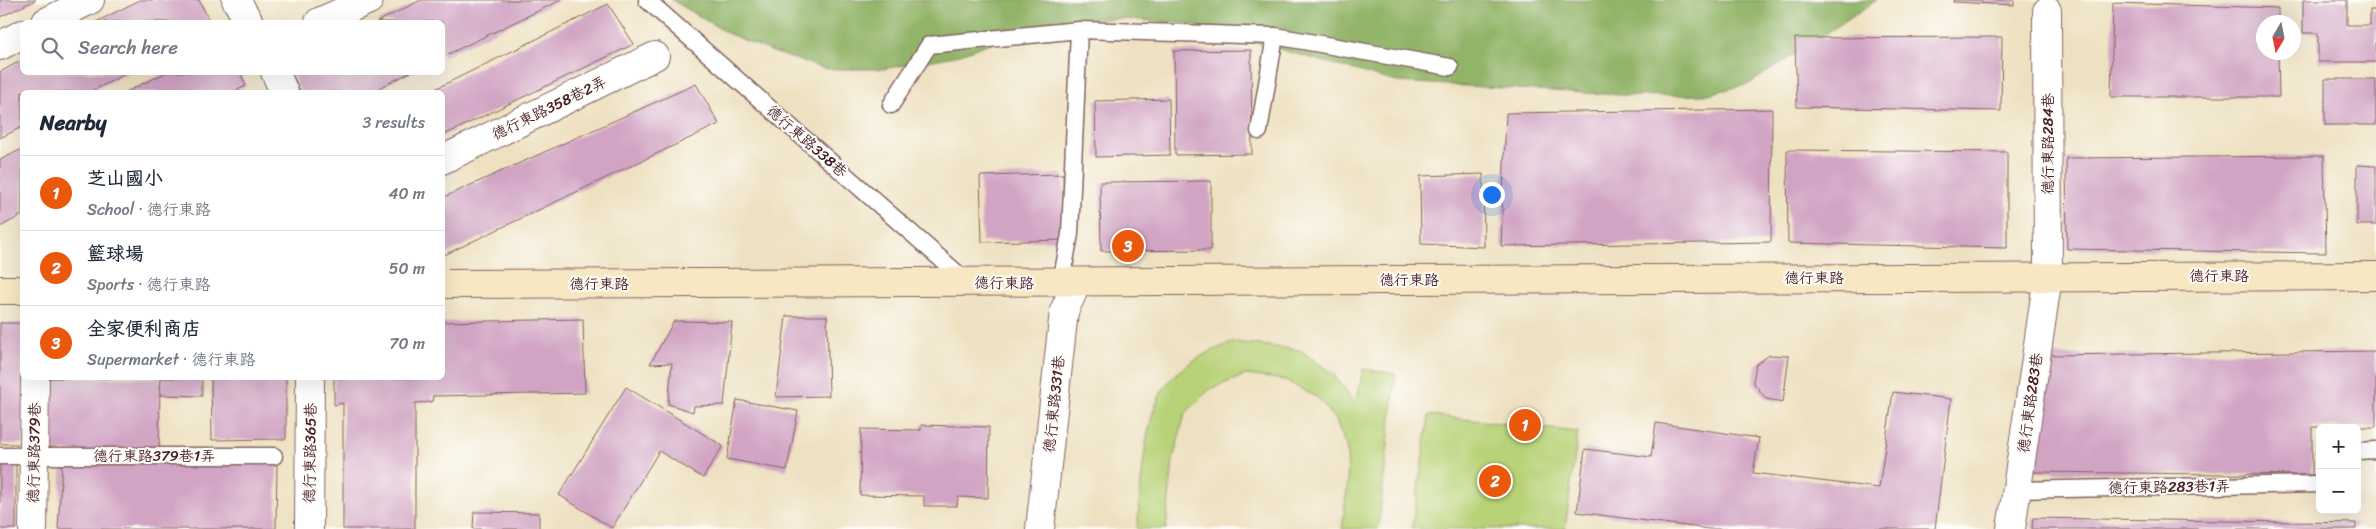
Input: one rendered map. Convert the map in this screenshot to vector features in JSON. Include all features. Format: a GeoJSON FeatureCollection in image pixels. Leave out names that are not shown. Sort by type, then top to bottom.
{"type":"FeatureCollection","features":[{"type":"Feature","properties":{"kind":"street"},"geometry":{"type":"LineString","coordinates":[[50,20],[90,0]]}},
{"type":"Feature","properties":{"kind":"street"},"geometry":{"type":"LineString","coordinates":[[236,0],[248,20]]}},
{"type":"Feature","properties":{"kind":"street"},"geometry":{"type":"LineString","coordinates":[[324,20],[369,0]]}},
{"type":"Feature","properties":{"kind":"street","name":"德行東路284巷"},"geometry":{"type":"LineString","coordinates":[[2047,11],[2048,276]]}},
{"type":"Feature","properties":{"kind":"street"},"geometry":{"type":"LineString","coordinates":[[0,46],[20,35]]}},
{"type":"Feature","properties":{"kind":"street","name":"德行東路358巷2弄"},"geometry":{"type":"LineString","coordinates":[[445,159],[655,56]]}},
{"type":"Feature","properties":{"kind":"street"},"geometry":{"type":"LineString","coordinates":[[276,75],[283,90]]}},
{"type":"Feature","properties":{"kind":"street","name":"德行東路"},"geometry":{"type":"LineString","coordinates":[[445,284],[1069,283],[2048,276],[2376,276]]}},
{"type":"Feature","properties":{"kind":"street","name":"德行東路283巷"},"geometry":{"type":"LineString","coordinates":[[2011,529],[2048,276]]}},
{"type":"Feature","properties":{"kind":"street","name":"德行東路331巷"},"geometry":{"type":"LineString","coordinates":[[1040,529],[1064,311],[1069,283]]}},
{"type":"Feature","properties":{"kind":"street"},"geometry":{"type":"LineString","coordinates":[[0,290],[20,290]]}},
{"type":"Feature","properties":{"kind":"street","name":"德行東路379巷"},"geometry":{"type":"LineString","coordinates":[[33,529],[35,380]]}},
{"type":"Feature","properties":{"kind":"street","name":"德行東路365巷"},"geometry":{"type":"LineString","coordinates":[[309,529],[310,380]]}},
{"type":"Feature","properties":{"kind":"lane","name":"德行東路338巷"},"geometry":{"type":"LineString","coordinates":[[647,0],[967,282]]}},
{"type":"Feature","properties":{"kind":"lane"},"geometry":{"type":"LineString","coordinates":[[1069,283],[1079,30]]}},
{"type":"Feature","properties":{"kind":"lane"},"geometry":{"type":"LineString","coordinates":[[891,105],[929,45],[1079,30],[1276,36],[1450,66]]}},
{"type":"Feature","properties":{"kind":"lane"},"geometry":{"type":"LineString","coordinates":[[1259,131],[1276,36]]}},
{"type":"Feature","properties":{"kind":"lane"},"geometry":{"type":"LineString","coordinates":[[2361,451],[2376,450]]}},
{"type":"Feature","properties":{"kind":"lane","name":"德行東路379巷1弄"},"geometry":{"type":"LineString","coordinates":[[0,456],[274,456]]}},
{"type":"Feature","properties":{"kind":"lane","name":"德行東路283巷1弄"},"geometry":{"type":"LineString","coordinates":[[2017,490],[2316,484]]}},
{"type":"Feature","properties":{"kind":"green space"},"geometry":{"type":"Polygon","coordinates":[[[672,0],[1877,0],[1749,84],[1704,95],[1637,96],[1397,82],[1189,24],[1127,19],[1056,19],[955,56],[883,69],[826,69],[773,52],[727,33],[672,0]]]}},
{"type":"Feature","properties":{"kind":"green space"},"geometry":{"type":"Polygon","coordinates":[[[1235,342],[1300,350],[1333,374],[1356,403],[1363,369],[1396,374],[1378,529],[1342,529],[1348,482],[1347,449],[1336,420],[1318,398],[1285,380],[1246,375],[1210,389],[1185,414],[1173,460],[1166,529],[1137,529],[1147,438],[1156,404],[1163,390],[1169,381],[1185,366],[1205,354],[1235,342]]]}},
{"type":"Feature","properties":{"kind":"green space"},"geometry":{"type":"Polygon","coordinates":[[[1429,415],[1578,432],[1565,529],[1412,529],[1429,415]]]}},
{"type":"Feature","properties":{"kind":"building"},"geometry":{"type":"Polygon","coordinates":[[[0,0],[36,0],[0,17],[0,0]]]}},
{"type":"Feature","properties":{"kind":"building"},"geometry":{"type":"Polygon","coordinates":[[[140,0],[199,0],[209,20],[100,20],[140,0]]]}},
{"type":"Feature","properties":{"kind":"building"},"geometry":{"type":"Polygon","coordinates":[[[421,0],[561,0],[445,56],[445,20],[381,20],[421,0]]]}},
{"type":"Feature","properties":{"kind":"building"},"geometry":{"type":"Polygon","coordinates":[[[1953,0],[2014,0],[2014,5],[1953,2],[1953,0]]]}},
{"type":"Feature","properties":{"kind":"building"},"geometry":{"type":"Polygon","coordinates":[[[2303,0],[2347,0],[2347,25],[2370,25],[2370,10],[2376,10],[2376,62],[2318,62],[2318,33],[2303,33],[2303,0]]]}},
{"type":"Feature","properties":{"kind":"building"},"geometry":{"type":"Polygon","coordinates":[[[2113,3],[2278,8],[2278,15],[2256,15],[2256,60],[2278,60],[2279,97],[2111,97],[2113,3]]]}},
{"type":"Feature","properties":{"kind":"building"},"geometry":{"type":"Polygon","coordinates":[[[608,4],[634,44],[445,135],[445,90],[433,90],[608,4]]]}},
{"type":"Feature","properties":{"kind":"building"},"geometry":{"type":"Polygon","coordinates":[[[2002,37],[2001,111],[1797,107],[1795,38],[2002,37]]]}},
{"type":"Feature","properties":{"kind":"building"},"geometry":{"type":"Polygon","coordinates":[[[1251,50],[1252,154],[1175,155],[1174,51],[1251,50]]]}},
{"type":"Feature","properties":{"kind":"building"},"geometry":{"type":"Polygon","coordinates":[[[20,61],[20,75],[123,75],[94,90],[20,90],[20,128],[0,138],[0,72],[20,61]]]}},
{"type":"Feature","properties":{"kind":"building"},"geometry":{"type":"Polygon","coordinates":[[[161,75],[241,75],[246,86],[237,90],[130,90],[161,75]]]}},
{"type":"Feature","properties":{"kind":"building"},"geometry":{"type":"Polygon","coordinates":[[[292,75],[405,75],[375,90],[300,90],[292,75]]]}},
{"type":"Feature","properties":{"kind":"building"},"geometry":{"type":"Polygon","coordinates":[[[2325,79],[2376,79],[2376,125],[2325,125],[2325,79]]]}},
{"type":"Feature","properties":{"kind":"building"},"geometry":{"type":"Polygon","coordinates":[[[696,84],[719,124],[445,255],[445,197],[696,84]]]}},
{"type":"Feature","properties":{"kind":"building"},"geometry":{"type":"Polygon","coordinates":[[[1169,99],[1170,155],[1096,157],[1095,101],[1169,99]]]}},
{"type":"Feature","properties":{"kind":"building"},"geometry":{"type":"Polygon","coordinates":[[[1772,109],[1771,242],[1501,246],[1506,113],[1772,109]]]}},
{"type":"Feature","properties":{"kind":"building"},"geometry":{"type":"Polygon","coordinates":[[[20,150],[20,216],[0,227],[0,160],[20,150]]]}},
{"type":"Feature","properties":{"kind":"building"},"geometry":{"type":"Polygon","coordinates":[[[1787,150],[2007,152],[2007,248],[1788,243],[1787,150]]]}},
{"type":"Feature","properties":{"kind":"building"},"geometry":{"type":"Polygon","coordinates":[[[2324,156],[2326,253],[2067,249],[2066,158],[2324,156]]]}},
{"type":"Feature","properties":{"kind":"building"},"geometry":{"type":"Polygon","coordinates":[[[2357,165],[2376,166],[2376,225],[2357,225],[2357,165]]]}},
{"type":"Feature","properties":{"kind":"building"},"geometry":{"type":"Polygon","coordinates":[[[1063,174],[1065,240],[982,242],[980,176],[1063,174]]]}},
{"type":"Feature","properties":{"kind":"building"},"geometry":{"type":"Polygon","coordinates":[[[1483,174],[1484,247],[1421,244],[1420,176],[1483,174]]]}},
{"type":"Feature","properties":{"kind":"building"},"geometry":{"type":"Polygon","coordinates":[[[1211,181],[1211,250],[1101,251],[1100,182],[1211,181]]]}},
{"type":"Feature","properties":{"kind":"building"},"geometry":{"type":"Polygon","coordinates":[[[786,316],[827,316],[829,396],[776,397],[786,316]]]}},
{"type":"Feature","properties":{"kind":"building"},"geometry":{"type":"Polygon","coordinates":[[[583,319],[585,393],[433,396],[432,402],[415,403],[415,529],[343,529],[343,403],[334,405],[334,380],[445,380],[445,322],[583,319]]]}},
{"type":"Feature","properties":{"kind":"building"},"geometry":{"type":"Polygon","coordinates":[[[674,321],[732,322],[724,405],[694,406],[693,412],[668,404],[672,363],[650,364],[674,321]]]}},
{"type":"Feature","properties":{"kind":"building"},"geometry":{"type":"Polygon","coordinates":[[[0,323],[20,323],[20,380],[23,380],[24,444],[0,444],[0,323]]]}},
{"type":"Feature","properties":{"kind":"building"},"geometry":{"type":"Polygon","coordinates":[[[2376,351],[2376,427],[2361,427],[2361,424],[2316,424],[2316,427],[2312,427],[2312,475],[2030,472],[2046,355],[2376,351]]]}},
{"type":"Feature","properties":{"kind":"building"},"geometry":{"type":"Polygon","coordinates":[[[1769,355],[1789,356],[1783,402],[1766,399],[1753,382],[1756,365],[1769,355]]]}},
{"type":"Feature","properties":{"kind":"building"},"geometry":{"type":"Polygon","coordinates":[[[45,380],[160,380],[159,453],[44,451],[45,380]]]}},
{"type":"Feature","properties":{"kind":"building"},"geometry":{"type":"Polygon","coordinates":[[[161,380],[202,380],[202,396],[160,395],[161,380]]]}},
{"type":"Feature","properties":{"kind":"building"},"geometry":{"type":"Polygon","coordinates":[[[211,380],[286,380],[286,439],[212,440],[211,380]]]}},
{"type":"Feature","properties":{"kind":"building"},"geometry":{"type":"Polygon","coordinates":[[[626,387],[723,446],[703,478],[659,451],[612,528],[559,495],[626,387]]]}},
{"type":"Feature","properties":{"kind":"building"},"geometry":{"type":"Polygon","coordinates":[[[1893,392],[1951,399],[1935,529],[1709,529],[1577,512],[1585,449],[1651,457],[1656,423],[1759,438],[1753,473],[1879,488],[1893,392]]]}},
{"type":"Feature","properties":{"kind":"building"},"geometry":{"type":"Polygon","coordinates":[[[737,400],[798,411],[787,470],[727,459],[737,400]]]}},
{"type":"Feature","properties":{"kind":"building"},"geometry":{"type":"Polygon","coordinates":[[[921,425],[989,427],[988,498],[958,497],[957,506],[924,506],[924,496],[860,495],[861,429],[921,430],[921,425]]]}},
{"type":"Feature","properties":{"kind":"building"},"geometry":{"type":"Polygon","coordinates":[[[0,462],[16,462],[16,529],[0,529],[0,462]]]}},
{"type":"Feature","properties":{"kind":"building"},"geometry":{"type":"Polygon","coordinates":[[[62,463],[277,464],[276,529],[58,529],[62,463]]]}},
{"type":"Feature","properties":{"kind":"building"},"geometry":{"type":"Polygon","coordinates":[[[474,512],[539,513],[539,529],[473,529],[474,512]]]}},
{"type":"Feature","properties":{"kind":"building"},"geometry":{"type":"Polygon","coordinates":[[[2033,518],[2356,523],[2356,529],[2032,529],[2033,518]]]}},
{"type":"Feature","properties":{"kind":"place","name":"全家便利商店"},"geometry":{"type":"Point","coordinates":[1128,246]}},
{"type":"Feature","properties":{"kind":"place","name":"芝山國小"},"geometry":{"type":"Point","coordinates":[1525,425]}},
{"type":"Feature","properties":{"kind":"place","name":"籃球場"},"geometry":{"type":"Point","coordinates":[1495,481]}}]}
